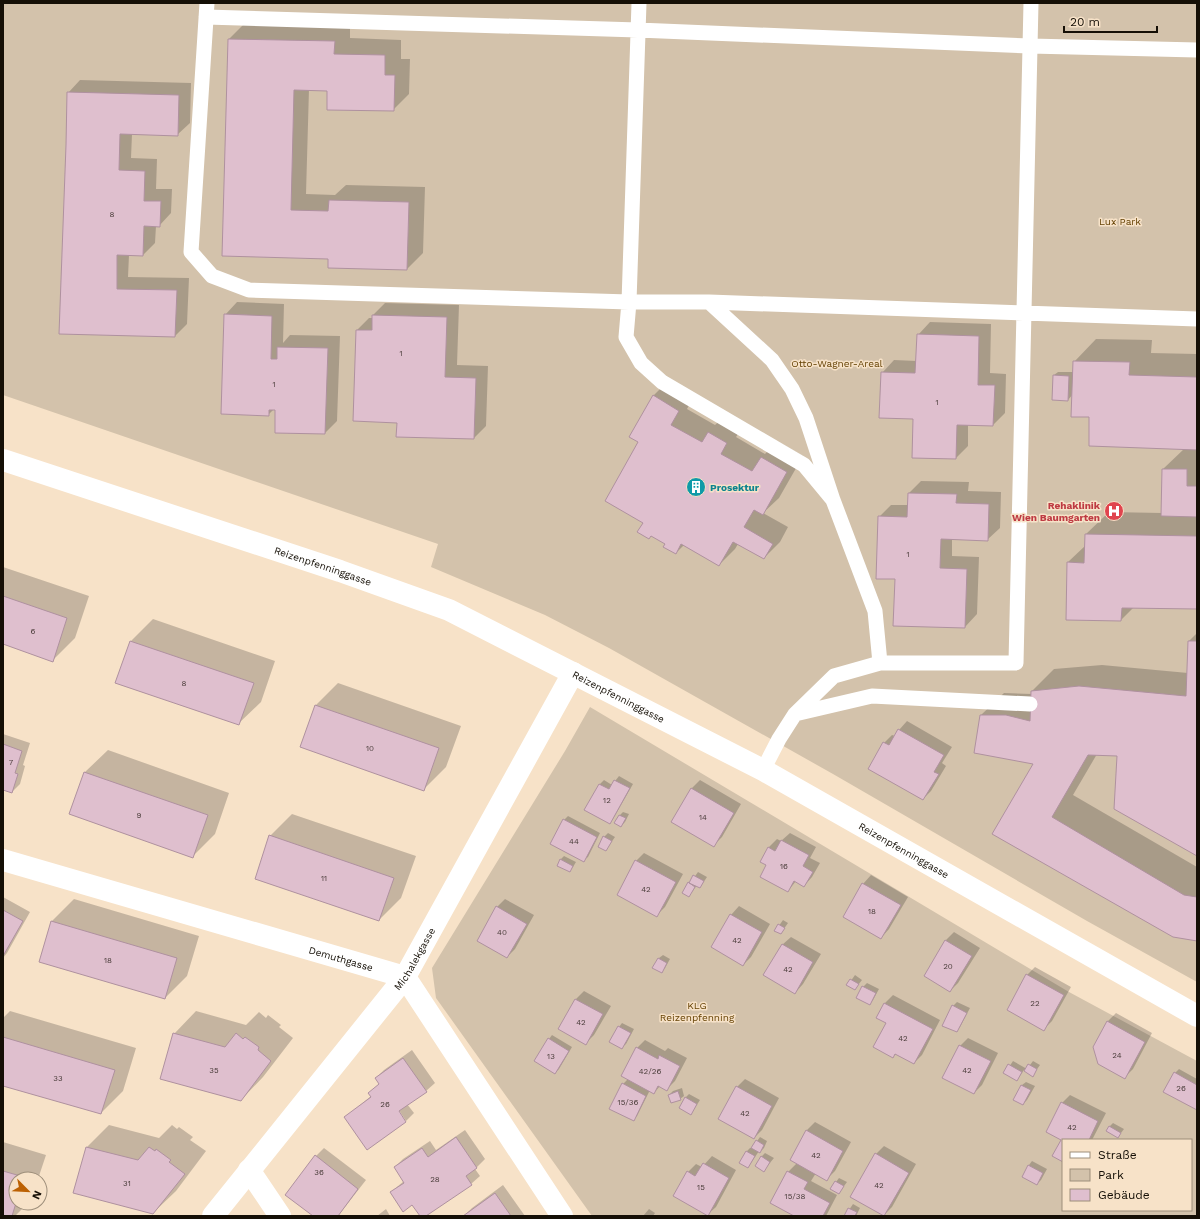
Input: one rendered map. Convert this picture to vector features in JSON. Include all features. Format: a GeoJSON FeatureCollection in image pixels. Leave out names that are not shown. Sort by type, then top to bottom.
{"type":"FeatureCollection","features":[{"type":"Feature","properties":{"kind":"street","name":"Reizenpfenninggasse"},"geometry":{"type":"LineString","coordinates":[[3,460],[340,571],[449,610],[763,770],[1197,1016]]}},
{"type":"Feature","properties":{"kind":"street","name":"Michalekgasse"},"geometry":{"type":"LineString","coordinates":[[213,1216],[405,977],[573,673]]}},
{"type":"Feature","properties":{"kind":"street","name":"Demuthgasse"},"geometry":{"type":"LineString","coordinates":[[3,860],[405,977]]}},
{"type":"Feature","properties":{"kind":"street"},"geometry":{"type":"LineString","coordinates":[[405,977],[562,1216]]}},
{"type":"Feature","properties":{"kind":"street"},"geometry":{"type":"LineString","coordinates":[[249,1170],[280,1216]]}},
{"type":"Feature","properties":{"kind":"lane"},"geometry":{"type":"LineString","coordinates":[[639,3],[629,302],[626,337],[641,364],[662,382],[804,465],[833,500]]}},
{"type":"Feature","properties":{"kind":"lane"},"geometry":{"type":"LineString","coordinates":[[763,770],[779,739],[795,714],[834,676],[880,663],[1016,663],[1031,3]]}},
{"type":"Feature","properties":{"kind":"lane"},"geometry":{"type":"LineString","coordinates":[[1197,50],[1030,46],[206,10],[190,252],[212,276],[249,290],[629,302],[708,302],[1197,319]]}},
{"type":"Feature","properties":{"kind":"lane"},"geometry":{"type":"LineString","coordinates":[[708,302],[772,360],[792,389],[806,418],[833,500],[875,611],[880,663]]}},
{"type":"Feature","properties":{"kind":"lane"},"geometry":{"type":"LineString","coordinates":[[795,714],[872,696],[1030,704]]}},
{"type":"Feature","properties":{"kind":"green space","name":"Otto-Wagner-Areal"},"geometry":{"type":"Polygon","coordinates":[[[3,3],[1197,3],[1197,982],[1087,921],[833,774],[609,648],[545,615],[431,567],[438,544],[3,395],[3,3]]]}},
{"type":"Feature","properties":{"kind":"green space","name":"KLG Reizenpfenning"},"geometry":{"type":"Polygon","coordinates":[[[590,707],[1069,992],[1197,1061],[1197,1216],[592,1216],[436,998],[432,968],[565,751],[590,707]]]}},
{"type":"Feature","properties":{"kind":"building"},"geometry":{"type":"Polygon","coordinates":[[[228,39],[335,41],[334,54],[385,55],[385,75],[395,75],[394,111],[327,110],[327,91],[294,90],[291,210],[328,211],[329,200],[409,202],[407,270],[328,268],[328,259],[222,256],[228,39]]]}},
{"type":"Feature","properties":{"kind":"building"},"geometry":{"type":"Polygon","coordinates":[[[67,92],[179,95],[178,136],[120,134],[119,170],[145,171],[144,201],[161,201],[160,227],[144,226],[143,256],[117,255],[117,289],[177,290],[175,337],[59,334],[67,92]]]}},
{"type":"Feature","properties":{"kind":"building"},"geometry":{"type":"Polygon","coordinates":[[[224,314],[272,316],[271,359],[277,359],[277,347],[328,348],[325,434],[275,433],[275,410],[269,410],[269,416],[221,414],[224,314]]]}},
{"type":"Feature","properties":{"kind":"building"},"geometry":{"type":"Polygon","coordinates":[[[372,315],[447,317],[445,377],[476,378],[474,439],[396,437],[397,423],[353,421],[356,330],[372,330],[372,315]]]}},
{"type":"Feature","properties":{"kind":"building"},"geometry":{"type":"Polygon","coordinates":[[[917,334],[979,336],[978,385],[995,385],[993,426],[957,425],[956,459],[912,458],[913,419],[879,418],[881,372],[915,373],[917,334]]]}},
{"type":"Feature","properties":{"kind":"building"},"geometry":{"type":"Polygon","coordinates":[[[1073,361],[1130,362],[1129,375],[1197,377],[1197,450],[1089,446],[1089,417],[1071,417],[1073,361]]]}},
{"type":"Feature","properties":{"kind":"building"},"geometry":{"type":"Polygon","coordinates":[[[1053,375],[1069,376],[1068,401],[1052,400],[1053,375]]]}},
{"type":"Feature","properties":{"kind":"building","name":"Prosektur"},"geometry":{"type":"Polygon","coordinates":[[[653,395],[679,411],[671,425],[702,442],[708,432],[727,443],[721,454],[752,471],[761,457],[787,472],[763,515],[754,510],[744,527],[773,544],[764,559],[733,542],[719,566],[681,544],[676,554],[663,547],[665,544],[651,536],[649,539],[637,532],[643,523],[605,501],[638,442],[629,437],[653,395]]]}},
{"type":"Feature","properties":{"kind":"building"},"geometry":{"type":"Polygon","coordinates":[[[1162,469],[1187,469],[1187,486],[1197,486],[1197,517],[1161,516],[1162,469]]]}},
{"type":"Feature","properties":{"kind":"building"},"geometry":{"type":"Polygon","coordinates":[[[908,493],[957,494],[956,503],[989,504],[988,541],[941,539],[940,568],[967,569],[965,628],[893,626],[895,579],[876,579],[878,516],[907,517],[908,493]]]}},
{"type":"Feature","properties":{"kind":"building"},"geometry":{"type":"Polygon","coordinates":[[[1085,534],[1197,536],[1197,609],[1122,608],[1121,621],[1066,620],[1067,562],[1084,563],[1085,534]]]}},
{"type":"Feature","properties":{"kind":"building"},"geometry":{"type":"Polygon","coordinates":[[[3,596],[67,618],[53,662],[3,644],[3,596]]]}},
{"type":"Feature","properties":{"kind":"building"},"geometry":{"type":"Polygon","coordinates":[[[130,641],[254,683],[239,725],[115,683],[130,641]]]}},
{"type":"Feature","properties":{"kind":"building"},"geometry":{"type":"Polygon","coordinates":[[[1188,641],[1197,641],[1197,856],[1114,809],[1117,756],[1088,755],[1052,817],[1184,895],[1197,897],[1197,941],[1173,937],[992,834],[1033,764],[974,753],[980,715],[1006,715],[1030,721],[1031,691],[1079,686],[1186,696],[1188,641]]]}},
{"type":"Feature","properties":{"kind":"building"},"geometry":{"type":"Polygon","coordinates":[[[315,705],[439,748],[424,791],[300,747],[315,705]]]}},
{"type":"Feature","properties":{"kind":"building"},"geometry":{"type":"Polygon","coordinates":[[[898,729],[944,755],[934,772],[939,774],[923,800],[868,769],[883,742],[889,745],[898,729]]]}},
{"type":"Feature","properties":{"kind":"building"},"geometry":{"type":"Polygon","coordinates":[[[3,744],[22,751],[15,773],[18,774],[12,793],[3,790],[3,744]]]}},
{"type":"Feature","properties":{"kind":"building"},"geometry":{"type":"Polygon","coordinates":[[[84,772],[208,815],[193,858],[69,814],[84,772]]]}},
{"type":"Feature","properties":{"kind":"building"},"geometry":{"type":"Polygon","coordinates":[[[614,780],[630,788],[610,824],[584,810],[599,784],[609,789],[614,780]]]}},
{"type":"Feature","properties":{"kind":"building"},"geometry":{"type":"Polygon","coordinates":[[[691,788],[734,813],[714,847],[671,822],[691,788]]]}},
{"type":"Feature","properties":{"kind":"building"},"geometry":{"type":"Polygon","coordinates":[[[619,815],[626,818],[621,827],[614,823],[619,815]]]}},
{"type":"Feature","properties":{"kind":"building"},"geometry":{"type":"Polygon","coordinates":[[[563,819],[597,837],[584,862],[550,844],[563,819]]]}},
{"type":"Feature","properties":{"kind":"building"},"geometry":{"type":"Polygon","coordinates":[[[269,835],[394,878],[379,921],[255,879],[269,835]]]}},
{"type":"Feature","properties":{"kind":"building"},"geometry":{"type":"Polygon","coordinates":[[[603,836],[612,841],[606,851],[598,847],[603,836]]]}},
{"type":"Feature","properties":{"kind":"building"},"geometry":{"type":"Polygon","coordinates":[[[781,840],[809,855],[803,866],[813,872],[804,887],[794,881],[788,892],[760,877],[766,865],[760,862],[768,847],[775,851],[781,840]]]}},
{"type":"Feature","properties":{"kind":"building"},"geometry":{"type":"Polygon","coordinates":[[[560,859],[573,866],[570,872],[557,866],[560,859]]]}},
{"type":"Feature","properties":{"kind":"building"},"geometry":{"type":"Polygon","coordinates":[[[635,860],[676,882],[657,917],[617,895],[635,860]]]}},
{"type":"Feature","properties":{"kind":"building"},"geometry":{"type":"Polygon","coordinates":[[[693,875],[704,881],[700,888],[689,883],[693,875]]]}},
{"type":"Feature","properties":{"kind":"building"},"geometry":{"type":"Polygon","coordinates":[[[688,882],[695,887],[689,897],[682,893],[688,882]]]}},
{"type":"Feature","properties":{"kind":"building"},"geometry":{"type":"Polygon","coordinates":[[[862,883],[901,905],[881,939],[843,917],[862,883]]]}},
{"type":"Feature","properties":{"kind":"building"},"geometry":{"type":"Polygon","coordinates":[[[496,906],[527,924],[507,958],[477,941],[496,906]]]}},
{"type":"Feature","properties":{"kind":"building"},"geometry":{"type":"Polygon","coordinates":[[[3,910],[23,921],[3,956],[3,910]]]}},
{"type":"Feature","properties":{"kind":"building"},"geometry":{"type":"Polygon","coordinates":[[[730,914],[762,932],[743,966],[711,947],[730,914]]]}},
{"type":"Feature","properties":{"kind":"building"},"geometry":{"type":"Polygon","coordinates":[[[51,921],[177,958],[165,999],[39,962],[51,921]]]}},
{"type":"Feature","properties":{"kind":"building"},"geometry":{"type":"Polygon","coordinates":[[[778,924],[785,928],[781,934],[774,931],[778,924]]]}},
{"type":"Feature","properties":{"kind":"building"},"geometry":{"type":"Polygon","coordinates":[[[945,940],[972,956],[950,992],[924,976],[945,940]]]}},
{"type":"Feature","properties":{"kind":"building"},"geometry":{"type":"Polygon","coordinates":[[[782,944],[813,962],[795,994],[763,975],[782,944]]]}},
{"type":"Feature","properties":{"kind":"building"},"geometry":{"type":"Polygon","coordinates":[[[658,958],[667,963],[662,973],[652,968],[658,958]]]}},
{"type":"Feature","properties":{"kind":"building"},"geometry":{"type":"Polygon","coordinates":[[[1026,974],[1064,995],[1044,1031],[1007,1010],[1026,974]]]}},
{"type":"Feature","properties":{"kind":"building"},"geometry":{"type":"Polygon","coordinates":[[[850,979],[859,984],[855,990],[846,985],[850,979]]]}},
{"type":"Feature","properties":{"kind":"building"},"geometry":{"type":"Polygon","coordinates":[[[862,986],[876,993],[870,1005],[856,998],[862,986]]]}},
{"type":"Feature","properties":{"kind":"building"},"geometry":{"type":"Polygon","coordinates":[[[575,999],[603,1014],[586,1045],[558,1029],[575,999]]]}},
{"type":"Feature","properties":{"kind":"building"},"geometry":{"type":"Polygon","coordinates":[[[884,1003],[933,1029],[914,1064],[895,1054],[893,1058],[873,1047],[886,1023],[876,1018],[884,1003]]]}},
{"type":"Feature","properties":{"kind":"building"},"geometry":{"type":"Polygon","coordinates":[[[952,1005],[967,1013],[957,1032],[942,1026],[952,1005]]]}},
{"type":"Feature","properties":{"kind":"building"},"geometry":{"type":"Polygon","coordinates":[[[1107,1021],[1145,1042],[1125,1079],[1098,1064],[1093,1047],[1107,1021]]]}},
{"type":"Feature","properties":{"kind":"building"},"geometry":{"type":"Polygon","coordinates":[[[618,1026],[631,1033],[622,1049],[609,1042],[618,1026]]]}},
{"type":"Feature","properties":{"kind":"building"},"geometry":{"type":"Polygon","coordinates":[[[173,1033],[225,1047],[236,1033],[243,1039],[245,1037],[259,1047],[258,1050],[271,1061],[241,1101],[160,1079],[173,1033]]]}},
{"type":"Feature","properties":{"kind":"building"},"geometry":{"type":"Polygon","coordinates":[[[3,1037],[115,1070],[101,1114],[3,1086],[3,1037]]]}},
{"type":"Feature","properties":{"kind":"building"},"geometry":{"type":"Polygon","coordinates":[[[548,1038],[569,1051],[555,1074],[534,1061],[548,1038]]]}},
{"type":"Feature","properties":{"kind":"building"},"geometry":{"type":"Polygon","coordinates":[[[959,1045],[991,1061],[974,1094],[942,1078],[959,1045]]]}},
{"type":"Feature","properties":{"kind":"building"},"geometry":{"type":"Polygon","coordinates":[[[636,1047],[658,1059],[659,1055],[680,1066],[667,1091],[658,1086],[654,1094],[621,1076],[636,1047]]]}},
{"type":"Feature","properties":{"kind":"building"},"geometry":{"type":"Polygon","coordinates":[[[403,1058],[427,1092],[399,1111],[406,1122],[367,1150],[344,1117],[371,1097],[368,1093],[379,1084],[375,1078],[403,1058]]]}},
{"type":"Feature","properties":{"kind":"building"},"geometry":{"type":"Polygon","coordinates":[[[1008,1064],[1022,1072],[1017,1081],[1003,1073],[1008,1064]]]}},
{"type":"Feature","properties":{"kind":"building"},"geometry":{"type":"Polygon","coordinates":[[[1028,1064],[1037,1069],[1033,1077],[1024,1071],[1028,1064]]]}},
{"type":"Feature","properties":{"kind":"building"},"geometry":{"type":"Polygon","coordinates":[[[1174,1072],[1197,1085],[1197,1110],[1163,1092],[1174,1072]]]}},
{"type":"Feature","properties":{"kind":"building"},"geometry":{"type":"Polygon","coordinates":[[[622,1083],[646,1096],[634,1121],[609,1109],[622,1083]]]}},
{"type":"Feature","properties":{"kind":"building"},"geometry":{"type":"Polygon","coordinates":[[[1021,1085],[1031,1090],[1023,1105],[1013,1100],[1021,1085]]]}},
{"type":"Feature","properties":{"kind":"building"},"geometry":{"type":"Polygon","coordinates":[[[736,1086],[772,1106],[754,1139],[718,1119],[736,1086]]]}},
{"type":"Feature","properties":{"kind":"building"},"geometry":{"type":"Polygon","coordinates":[[[678,1091],[681,1100],[671,1103],[668,1095],[678,1091]]]}},
{"type":"Feature","properties":{"kind":"building"},"geometry":{"type":"Polygon","coordinates":[[[685,1097],[697,1104],[691,1115],[679,1108],[685,1097]]]}},
{"type":"Feature","properties":{"kind":"building"},"geometry":{"type":"Polygon","coordinates":[[[1061,1102],[1098,1121],[1089,1139],[1062,1139],[1062,1161],[1052,1156],[1061,1140],[1046,1132],[1061,1102]]]}},
{"type":"Feature","properties":{"kind":"building"},"geometry":{"type":"Polygon","coordinates":[[[1109,1126],[1121,1133],[1118,1138],[1106,1131],[1109,1126]]]}},
{"type":"Feature","properties":{"kind":"building"},"geometry":{"type":"Polygon","coordinates":[[[806,1130],[843,1151],[827,1181],[790,1160],[806,1130]]]}},
{"type":"Feature","properties":{"kind":"building"},"geometry":{"type":"Polygon","coordinates":[[[456,1137],[477,1168],[466,1176],[472,1185],[426,1216],[420,1216],[412,1205],[403,1212],[390,1192],[404,1183],[394,1167],[422,1148],[428,1157],[456,1137]]]}},
{"type":"Feature","properties":{"kind":"building"},"geometry":{"type":"Polygon","coordinates":[[[756,1140],[764,1145],[760,1153],[751,1148],[756,1140]]]}},
{"type":"Feature","properties":{"kind":"building"},"geometry":{"type":"Polygon","coordinates":[[[86,1147],[138,1160],[149,1147],[155,1151],[156,1149],[171,1160],[169,1162],[185,1174],[153,1214],[73,1193],[86,1147]]]}},
{"type":"Feature","properties":{"kind":"building"},"geometry":{"type":"Polygon","coordinates":[[[746,1151],[755,1156],[748,1168],[739,1163],[746,1151]]]}},
{"type":"Feature","properties":{"kind":"building"},"geometry":{"type":"Polygon","coordinates":[[[875,1153],[909,1173],[884,1216],[850,1197],[875,1153]]]}},
{"type":"Feature","properties":{"kind":"building"},"geometry":{"type":"Polygon","coordinates":[[[315,1155],[358,1189],[338,1216],[313,1216],[285,1195],[315,1155]]]}},
{"type":"Feature","properties":{"kind":"building"},"geometry":{"type":"Polygon","coordinates":[[[761,1156],[770,1162],[764,1172],[755,1166],[761,1156]]]}},
{"type":"Feature","properties":{"kind":"building"},"geometry":{"type":"Polygon","coordinates":[[[703,1163],[729,1178],[708,1216],[673,1196],[687,1171],[695,1176],[703,1163]]]}},
{"type":"Feature","properties":{"kind":"building"},"geometry":{"type":"Polygon","coordinates":[[[1028,1165],[1043,1173],[1037,1185],[1022,1177],[1028,1165]]]}},
{"type":"Feature","properties":{"kind":"building"},"geometry":{"type":"Polygon","coordinates":[[[3,1171],[8,1172],[8,1211],[14,1211],[12,1216],[3,1216],[3,1171]]]}},
{"type":"Feature","properties":{"kind":"building"},"geometry":{"type":"Polygon","coordinates":[[[787,1171],[808,1182],[804,1189],[830,1203],[823,1216],[794,1216],[770,1203],[787,1171]]]}},
{"type":"Feature","properties":{"kind":"building"},"geometry":{"type":"Polygon","coordinates":[[[835,1181],[844,1186],[839,1194],[830,1189],[835,1181]]]}},
{"type":"Feature","properties":{"kind":"building"},"geometry":{"type":"Polygon","coordinates":[[[495,1193],[511,1216],[463,1216],[495,1193]]]}},
{"type":"Feature","properties":{"kind":"building"},"geometry":{"type":"Polygon","coordinates":[[[848,1208],[857,1212],[855,1216],[844,1216],[848,1208]]]}},
{"type":"Feature","properties":{"kind":"place","name":"Prosektur"},"geometry":{"type":"Point","coordinates":[696,487]}},
{"type":"Feature","properties":{"kind":"place","name":"Rehaklinik Wien Baumgarten"},"geometry":{"type":"Point","coordinates":[1114,511]}},
{"type":"Feature","properties":{"kind":"park label","name":"Lux Park"},"geometry":{"type":"Point","coordinates":[1120,221]}}]}
